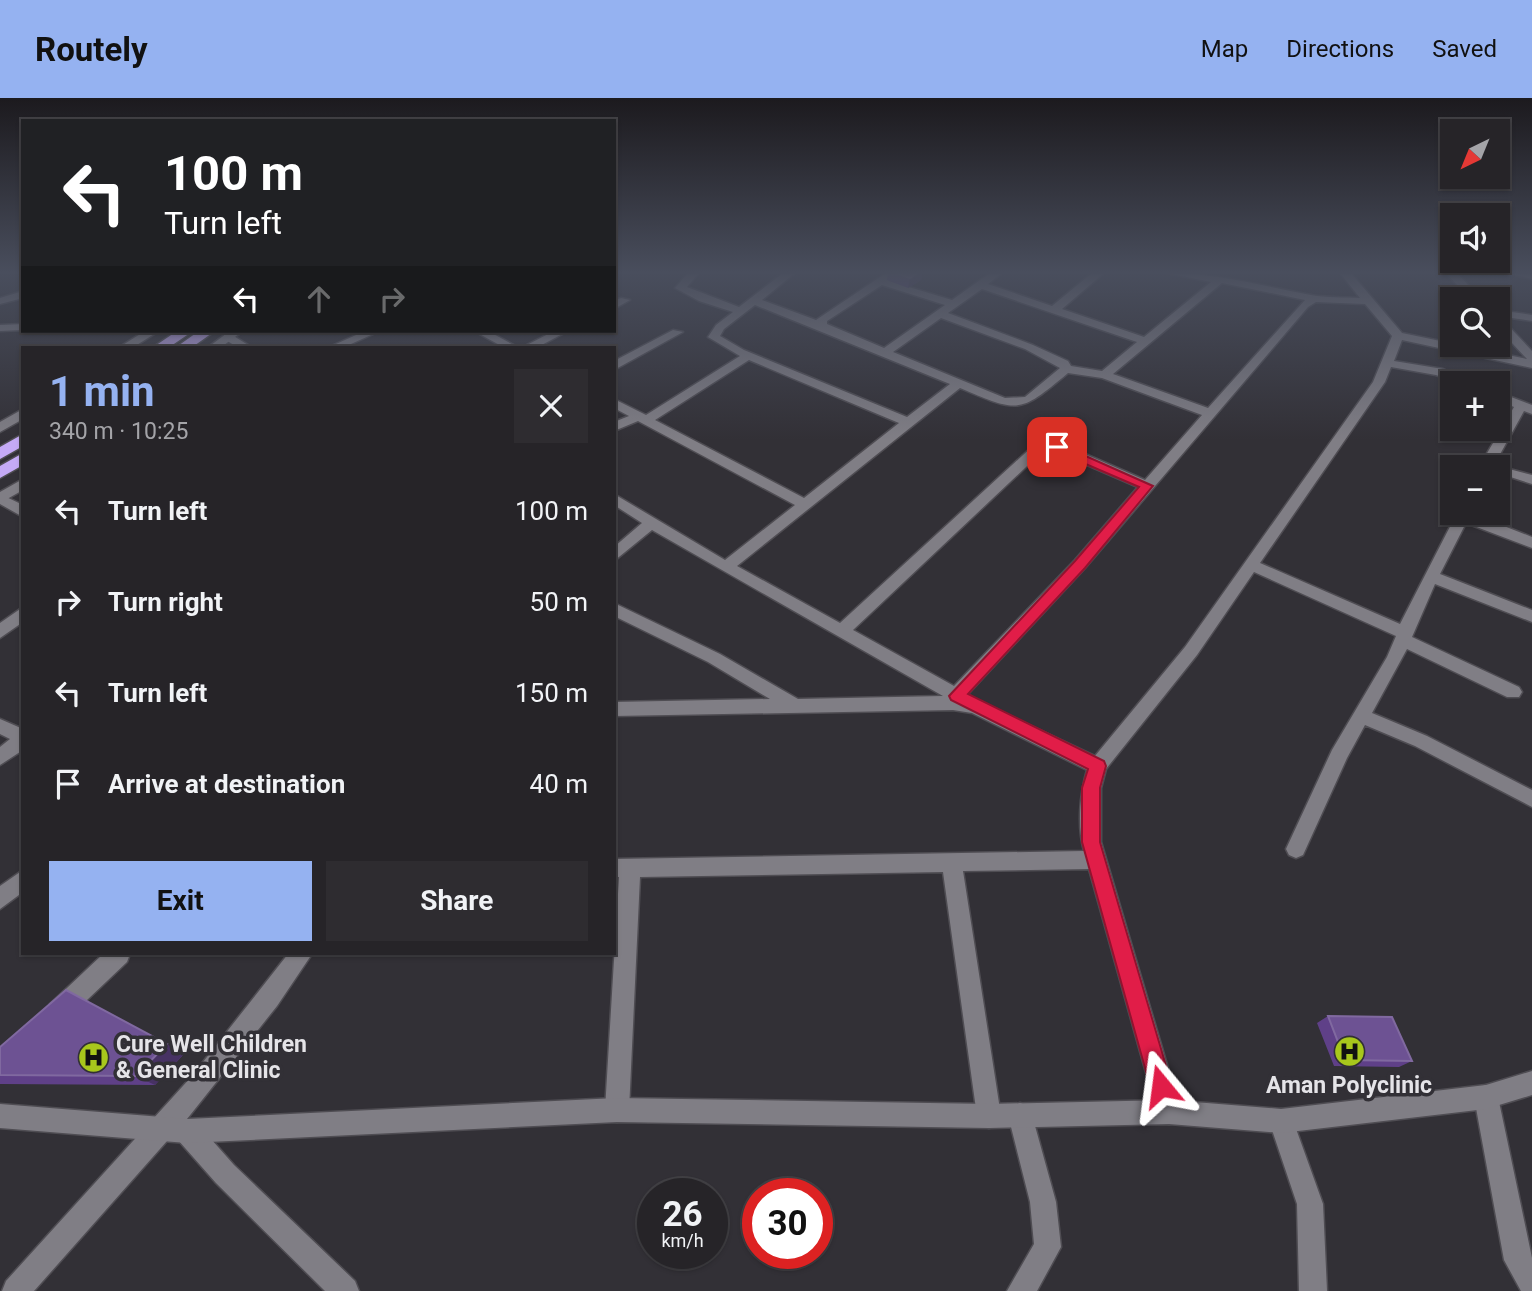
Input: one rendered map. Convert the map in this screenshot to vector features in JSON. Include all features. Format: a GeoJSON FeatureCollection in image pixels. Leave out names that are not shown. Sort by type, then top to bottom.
{"type":"FeatureCollection","features":[{"type":"Feature","properties":{"kind":"highway"},"geometry":{"type":"LineString","coordinates":[[162,346],[183,333]]}},
{"type":"Feature","properties":{"kind":"highway"},"geometry":{"type":"LineString","coordinates":[[185,346],[205,333]]}},
{"type":"Feature","properties":{"kind":"highway"},"geometry":{"type":"LineString","coordinates":[[0,454],[21,440]]}},
{"type":"Feature","properties":{"kind":"highway"},"geometry":{"type":"LineString","coordinates":[[0,473],[21,459]]}},
{"type":"Feature","properties":{"kind":"street"},"geometry":{"type":"LineString","coordinates":[[719,329],[714,337],[748,355],[908,422]]}},
{"type":"Feature","properties":{"kind":"street"},"geometry":{"type":"LineString","coordinates":[[828,329],[1004,402],[1018,404],[1028,400],[1066,369]]}},
{"type":"Feature","properties":{"kind":"street"},"geometry":{"type":"LineString","coordinates":[[885,352],[920,329]]}},
{"type":"Feature","properties":{"kind":"street"},"geometry":{"type":"LineString","coordinates":[[981,329],[1029,347],[1064,365],[1066,369],[1104,375],[1211,414]]}},
{"type":"Feature","properties":{"kind":"street"},"geometry":{"type":"LineString","coordinates":[[1111,329],[1146,341]]}},
{"type":"Feature","properties":{"kind":"street"},"geometry":{"type":"LineString","coordinates":[[1104,375],[1161,329]]}},
{"type":"Feature","properties":{"kind":"street"},"geometry":{"type":"LineString","coordinates":[[957,696],[1080,564],[1284,329]]}},
{"type":"Feature","properties":{"kind":"street"},"geometry":{"type":"LineString","coordinates":[[1391,329],[1398,336],[1440,345]]}},
{"type":"Feature","properties":{"kind":"street"},"geometry":{"type":"LineString","coordinates":[[616,365],[677,332]]}},
{"type":"Feature","properties":{"kind":"street"},"geometry":{"type":"LineString","coordinates":[[127,346],[150,333]]}},
{"type":"Feature","properties":{"kind":"street"},"geometry":{"type":"LineString","coordinates":[[338,346],[369,333]]}},
{"type":"Feature","properties":{"kind":"street"},"geometry":{"type":"LineString","coordinates":[[484,333],[509,346]]}},
{"type":"Feature","properties":{"kind":"street"},"geometry":{"type":"LineString","coordinates":[[531,346],[558,333]]}},
{"type":"Feature","properties":{"kind":"street"},"geometry":{"type":"LineString","coordinates":[[215,346],[232,334],[245,346]]}},
{"type":"Feature","properties":{"kind":"street"},"geometry":{"type":"LineString","coordinates":[[1510,334],[1532,358]]}},
{"type":"Feature","properties":{"kind":"street"},"geometry":{"type":"LineString","coordinates":[[1169,1112],[1091,842],[1091,788],[1098,766],[1191,651],[1379,382],[1398,336]]}},
{"type":"Feature","properties":{"kind":"street"},"geometry":{"type":"LineString","coordinates":[[616,426],[643,418],[722,374],[748,355]]}},
{"type":"Feature","properties":{"kind":"street"},"geometry":{"type":"LineString","coordinates":[[1386,363],[1439,372],[1444,357]]}},
{"type":"Feature","properties":{"kind":"street"},"geometry":{"type":"LineString","coordinates":[[1497,357],[1532,364]]}},
{"type":"Feature","properties":{"kind":"street"},"geometry":{"type":"LineString","coordinates":[[726,567],[958,383]]}},
{"type":"Feature","properties":{"kind":"street"},"geometry":{"type":"LineString","coordinates":[[616,403],[806,505]]}},
{"type":"Feature","properties":{"kind":"street"},"geometry":{"type":"LineString","coordinates":[[1498,455],[1526,408]]}},
{"type":"Feature","properties":{"kind":"street"},"geometry":{"type":"LineString","coordinates":[[0,428],[21,414]]}},
{"type":"Feature","properties":{"kind":"street"},"geometry":{"type":"LineString","coordinates":[[842,631],[1040,447],[1057,447],[1147,486]]}},
{"type":"Feature","properties":{"kind":"street"},"geometry":{"type":"LineString","coordinates":[[1510,473],[1532,480]]}},
{"type":"Feature","properties":{"kind":"street"},"geometry":{"type":"LineString","coordinates":[[21,483],[1,498],[21,511]]}},
{"type":"Feature","properties":{"kind":"street"},"geometry":{"type":"LineString","coordinates":[[616,499],[650,524],[975,706],[1098,766]]}},
{"type":"Feature","properties":{"kind":"street"},"geometry":{"type":"LineString","coordinates":[[616,554],[650,524]]}},
{"type":"Feature","properties":{"kind":"street"},"geometry":{"type":"LineString","coordinates":[[1296,849],[1339,755],[1404,636],[1457,525]]}},
{"type":"Feature","properties":{"kind":"street"},"geometry":{"type":"LineString","coordinates":[[1489,525],[1532,543]]}},
{"type":"Feature","properties":{"kind":"street"},"geometry":{"type":"LineString","coordinates":[[1251,565],[1404,636],[1513,692]]}},
{"type":"Feature","properties":{"kind":"street"},"geometry":{"type":"LineString","coordinates":[[1431,576],[1532,615]]}},
{"type":"Feature","properties":{"kind":"street"},"geometry":{"type":"LineString","coordinates":[[616,610],[714,658],[797,707]]}},
{"type":"Feature","properties":{"kind":"street"},"geometry":{"type":"LineString","coordinates":[[0,632],[21,615]]}},
{"type":"Feature","properties":{"kind":"street"},"geometry":{"type":"LineString","coordinates":[[616,714],[953,703],[975,706]]}},
{"type":"Feature","properties":{"kind":"street"},"geometry":{"type":"LineString","coordinates":[[1361,716],[1421,741],[1532,799]]}},
{"type":"Feature","properties":{"kind":"street"},"geometry":{"type":"LineString","coordinates":[[0,726],[21,737]]}},
{"type":"Feature","properties":{"kind":"street"},"geometry":{"type":"LineString","coordinates":[[0,757],[21,740]]}},
{"type":"Feature","properties":{"kind":"street"},"geometry":{"type":"LineString","coordinates":[[617,1110],[622,867],[1096,860]]}},
{"type":"Feature","properties":{"kind":"street"},"geometry":{"type":"LineString","coordinates":[[952,864],[989,1116]]}},
{"type":"Feature","properties":{"kind":"street"},"geometry":{"type":"LineString","coordinates":[[0,899],[21,881]]}},
{"type":"Feature","properties":{"kind":"street"},"geometry":{"type":"LineString","coordinates":[[41,1028],[118,955]]}},
{"type":"Feature","properties":{"kind":"street"},"geometry":{"type":"LineString","coordinates":[[16,1291],[160,1129],[278,988],[300,955]]}},
{"type":"Feature","properties":{"kind":"street"},"geometry":{"type":"LineString","coordinates":[[0,1116],[187,1131],[617,1110],[989,1116],[1169,1112],[1281,1121],[1486,1097],[1532,1083]]}},
{"type":"Feature","properties":{"kind":"street"},"geometry":{"type":"LineString","coordinates":[[1486,1097],[1518,1260],[1532,1284]]}},
{"type":"Feature","properties":{"kind":"street"},"geometry":{"type":"LineString","coordinates":[[1020,1115],[1043,1202],[1048,1247],[1021,1291]]}},
{"type":"Feature","properties":{"kind":"street"},"geometry":{"type":"LineString","coordinates":[[1281,1121],[1310,1204],[1313,1291]]}},
{"type":"Feature","properties":{"kind":"street"},"geometry":{"type":"LineString","coordinates":[[187,1131],[225,1174],[345,1291]]}},
{"type":"Feature","properties":{"kind":"building"},"geometry":{"type":"Polygon","coordinates":[[[66,990],[167,1044],[136,1076],[0,1075],[0,1047],[66,990]]]}},
{"type":"Feature","properties":{"kind":"building"},"geometry":{"type":"Polygon","coordinates":[[[1328,1016],[1392,1017],[1412,1061],[1345,1060],[1328,1016]]]}},
{"type":"Feature","properties":{"kind":"place","name":"Aman Polyclinic"},"geometry":{"type":"Point","coordinates":[1349,1051]}},
{"type":"Feature","properties":{"kind":"place","name":"Cure Well Children & General Clinic"},"geometry":{"type":"Point","coordinates":[93,1057]}},
{"type":"Feature","properties":{"kind":"route"},"geometry":{"type":"LineString","coordinates":[[1057,447],[1147,486],[1080,564],[957,696],[1098,766],[1091,788],[1091,842],[1161,1086]]}}]}
